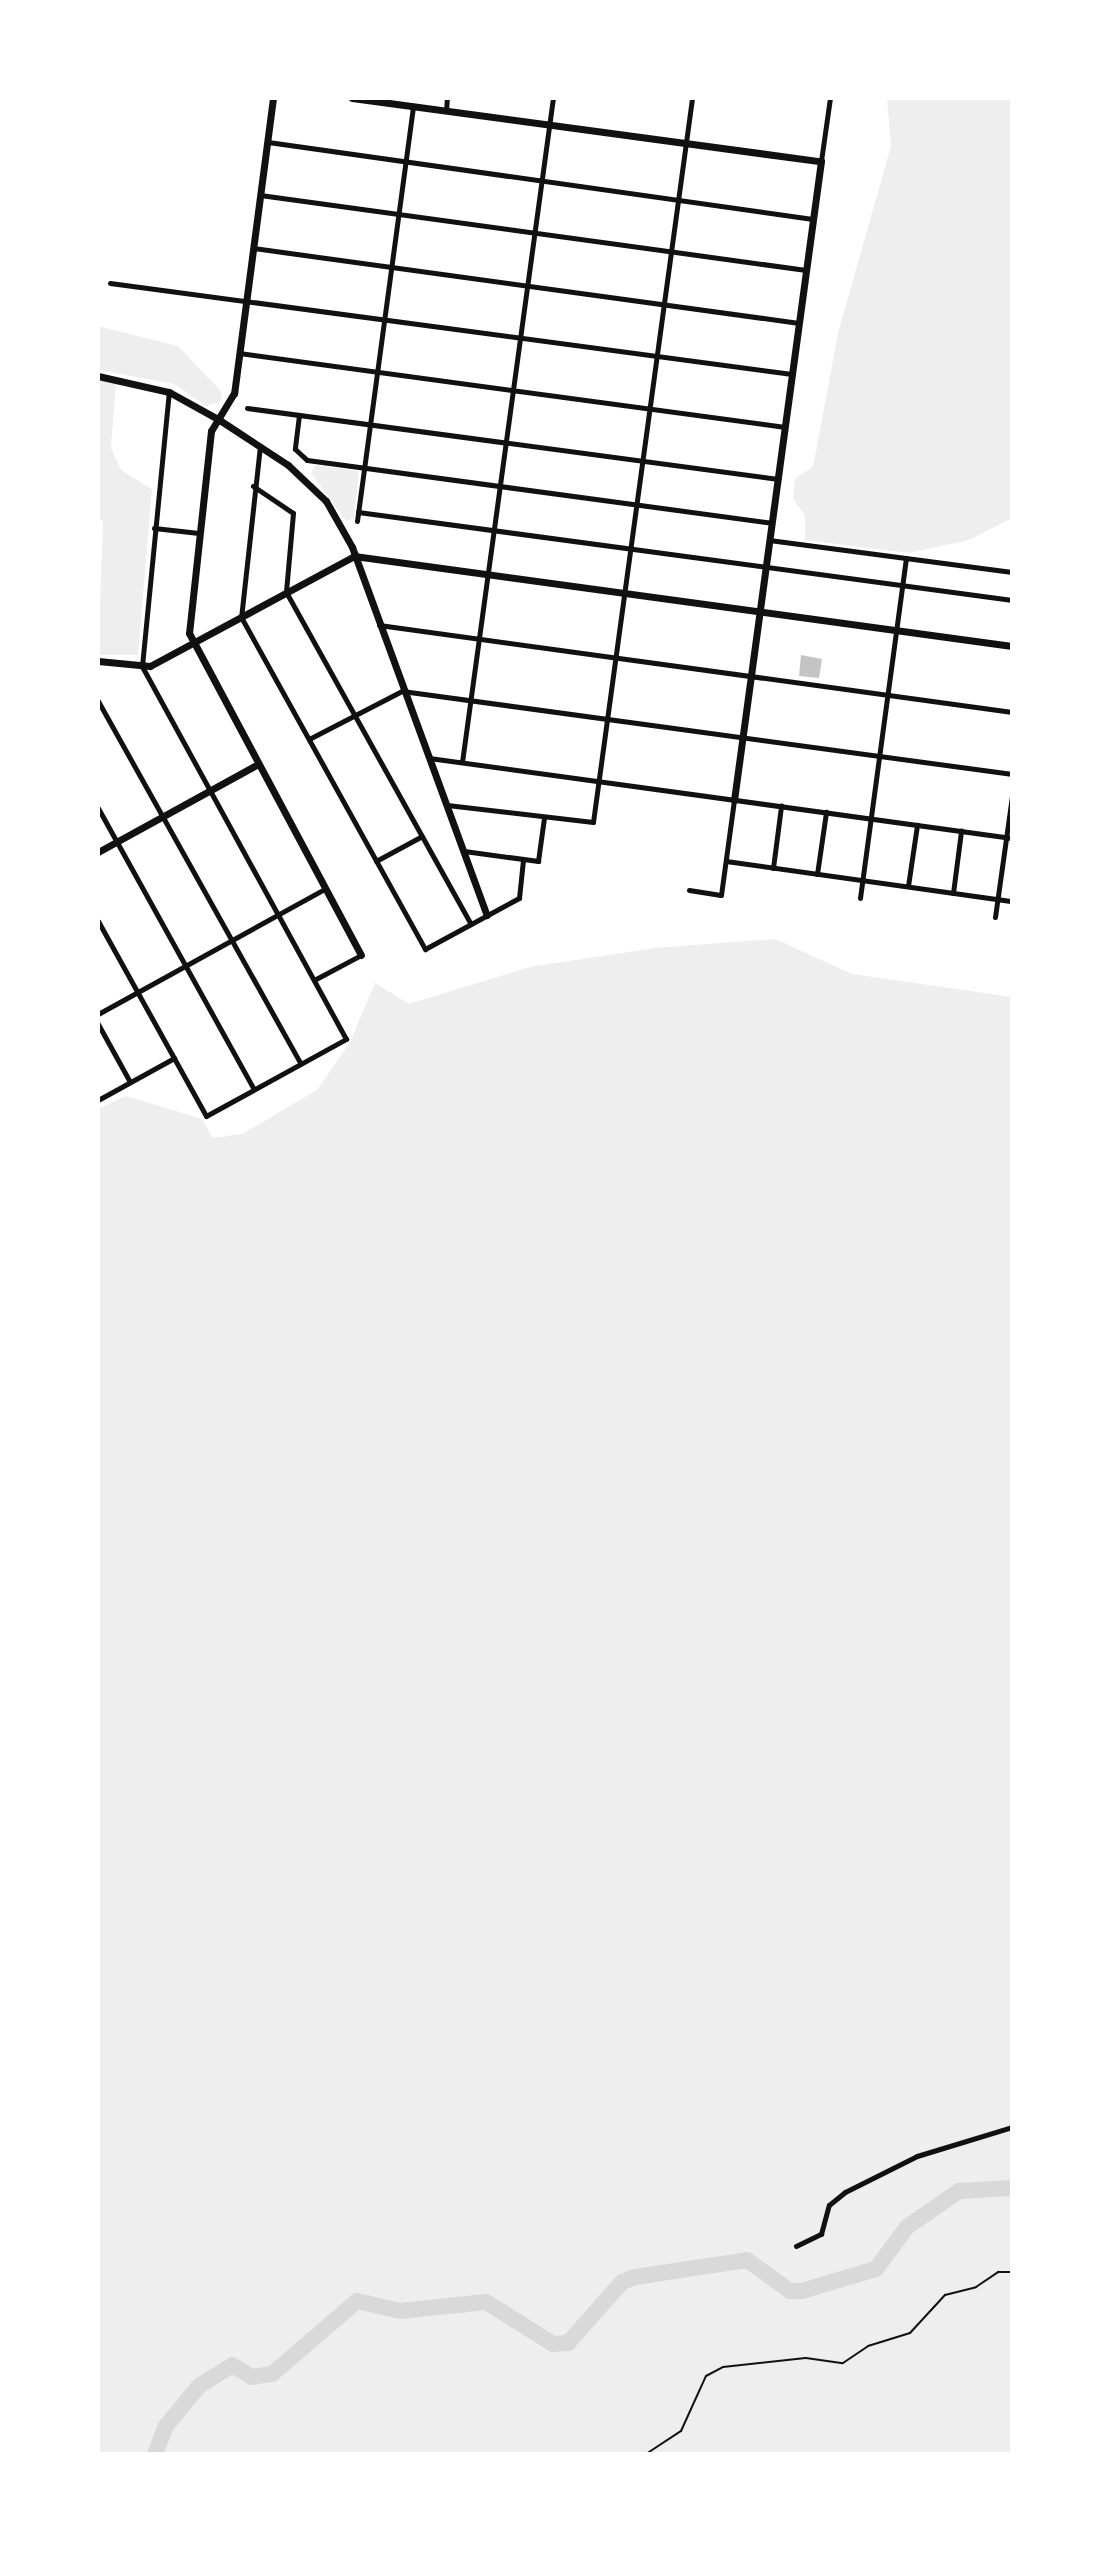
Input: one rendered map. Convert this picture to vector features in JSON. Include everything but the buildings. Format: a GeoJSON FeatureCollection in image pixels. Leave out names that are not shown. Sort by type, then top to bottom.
{"type":"FeatureCollection","features":[{"type":"Feature","properties":{"kind":"street"},"geometry":{"type":"LineString","coordinates":[[273,98],[234,393],[211,431],[189,622],[192,643],[361,955],[314,980]]}},
{"type":"Feature","properties":{"kind":"street"},"geometry":{"type":"LineString","coordinates":[[352,98],[821,161]]}},
{"type":"Feature","properties":{"kind":"street"},"geometry":{"type":"LineString","coordinates":[[446,111],[447,98]]}},
{"type":"Feature","properties":{"kind":"street"},"geometry":{"type":"LineString","coordinates":[[462,762],[553,98]]}},
{"type":"Feature","properties":{"kind":"street"},"geometry":{"type":"LineString","coordinates":[[446,805],[593,822],[692,98]]}},
{"type":"Feature","properties":{"kind":"street"},"geometry":{"type":"LineString","coordinates":[[689,890],[721,895],[830,98]]}},
{"type":"Feature","properties":{"kind":"street"},"geometry":{"type":"LineString","coordinates":[[357,521],[413,106]]}},
{"type":"Feature","properties":{"kind":"street"},"geometry":{"type":"LineString","coordinates":[[267,142],[813,219]]}},
{"type":"Feature","properties":{"kind":"street"},"geometry":{"type":"LineString","coordinates":[[260,195],[806,270]]}},
{"type":"Feature","properties":{"kind":"street"},"geometry":{"type":"LineString","coordinates":[[253,248],[799,323]]}},
{"type":"Feature","properties":{"kind":"street"},"geometry":{"type":"LineString","coordinates":[[110,283],[792,374]]}},
{"type":"Feature","properties":{"kind":"street"},"geometry":{"type":"LineString","coordinates":[[239,353],[785,427]]}},
{"type":"Feature","properties":{"kind":"street"},"geometry":{"type":"LineString","coordinates":[[98,376],[169,392],[260,446],[326,501],[354,556],[487,915]]}},
{"type":"Feature","properties":{"kind":"street"},"geometry":{"type":"LineString","coordinates":[[98,921],[206,1116],[346,1039],[142,666],[169,392]]}},
{"type":"Feature","properties":{"kind":"street"},"geometry":{"type":"LineString","coordinates":[[247,408],[778,479]]}},
{"type":"Feature","properties":{"kind":"street"},"geometry":{"type":"LineString","coordinates":[[299,415],[295,449],[307,460],[772,523]]}},
{"type":"Feature","properties":{"kind":"street"},"geometry":{"type":"LineString","coordinates":[[260,446],[253,486],[241,617],[425,949],[519,898],[523,859]]}},
{"type":"Feature","properties":{"kind":"street"},"geometry":{"type":"LineString","coordinates":[[253,486],[293,513],[286,592],[471,924]]}},
{"type":"Feature","properties":{"kind":"street"},"geometry":{"type":"LineString","coordinates":[[358,512],[1012,600]]}},
{"type":"Feature","properties":{"kind":"street"},"geometry":{"type":"LineString","coordinates":[[154,528],[199,533]]}},
{"type":"Feature","properties":{"kind":"street"},"geometry":{"type":"LineString","coordinates":[[769,540],[1012,572]]}},
{"type":"Feature","properties":{"kind":"street"},"geometry":{"type":"LineString","coordinates":[[98,661],[142,666],[192,643],[354,556],[1012,646]]}},
{"type":"Feature","properties":{"kind":"street"},"geometry":{"type":"LineString","coordinates":[[860,898],[906,558]]}},
{"type":"Feature","properties":{"kind":"street"},"geometry":{"type":"LineString","coordinates":[[378,625],[1012,712]]}},
{"type":"Feature","properties":{"kind":"street"},"geometry":{"type":"LineString","coordinates":[[309,739],[402,691],[1012,774]]}},
{"type":"Feature","properties":{"kind":"street"},"geometry":{"type":"LineString","coordinates":[[98,701],[300,1062]]}},
{"type":"Feature","properties":{"kind":"street"},"geometry":{"type":"LineString","coordinates":[[428,757],[1009,838]]}},
{"type":"Feature","properties":{"kind":"street"},"geometry":{"type":"LineString","coordinates":[[98,852],[258,764]]}},
{"type":"Feature","properties":{"kind":"street"},"geometry":{"type":"LineString","coordinates":[[995,917],[1009,838],[1012,796]]}},
{"type":"Feature","properties":{"kind":"street"},"geometry":{"type":"LineString","coordinates":[[773,868],[781,806]]}},
{"type":"Feature","properties":{"kind":"street"},"geometry":{"type":"LineString","coordinates":[[98,808],[253,1088]]}},
{"type":"Feature","properties":{"kind":"street"},"geometry":{"type":"LineString","coordinates":[[817,874],[826,812]]}},
{"type":"Feature","properties":{"kind":"street"},"geometry":{"type":"LineString","coordinates":[[463,851],[538,861],[544,818]]}},
{"type":"Feature","properties":{"kind":"street"},"geometry":{"type":"LineString","coordinates":[[908,886],[917,825]]}},
{"type":"Feature","properties":{"kind":"street"},"geometry":{"type":"LineString","coordinates":[[953,893],[961,831]]}},
{"type":"Feature","properties":{"kind":"street"},"geometry":{"type":"LineString","coordinates":[[376,861],[422,836]]}},
{"type":"Feature","properties":{"kind":"street"},"geometry":{"type":"LineString","coordinates":[[726,861],[1012,901]]}},
{"type":"Feature","properties":{"kind":"street"},"geometry":{"type":"LineString","coordinates":[[98,1014],[326,888]]}},
{"type":"Feature","properties":{"kind":"street"},"geometry":{"type":"LineString","coordinates":[[98,1024],[131,1083]]}},
{"type":"Feature","properties":{"kind":"street"},"geometry":{"type":"LineString","coordinates":[[98,1100],[174,1058]]}},
{"type":"Feature","properties":{"kind":"street"},"geometry":{"type":"LineString","coordinates":[[796,2246],[821,2234],[829,2205],[845,2192],[917,2156],[1012,2127]]}},
{"type":"Feature","properties":{"kind":"path"},"geometry":{"type":"LineString","coordinates":[[646,2454],[681,2431],[706,2376],[723,2367],[806,2358],[843,2363],[868,2346],[910,2333],[945,2295],[976,2287],[998,2272],[1012,2272]]}},
{"type":"Feature","properties":{"kind":"shaded area"},"geometry":{"type":"Polygon","coordinates":[[[887,98],[1012,98],[1012,518],[969,540],[909,553],[805,540],[805,515],[793,499],[795,478],[813,467],[838,333],[891,146],[887,98]]]}},
{"type":"Feature","properties":{"kind":"shaded area"},"geometry":{"type":"Polygon","coordinates":[[[98,326],[178,346],[221,391],[222,401],[206,406],[174,384],[98,370],[98,326]]]}},
{"type":"Feature","properties":{"kind":"shaded area"},"geometry":{"type":"Polygon","coordinates":[[[98,379],[116,383],[111,448],[121,470],[152,489],[138,655],[98,655],[103,522],[98,518],[98,379]]]}},
{"type":"Feature","properties":{"kind":"shaded area"},"geometry":{"type":"Polygon","coordinates":[[[316,465],[359,471],[354,518],[346,521],[311,473],[316,465]]]}},
{"type":"Feature","properties":{"kind":"shaded area"},"geometry":{"type":"Polygon","coordinates":[[[775,939],[852,974],[1012,997],[1012,2454],[98,2454],[98,1109],[126,1096],[202,1119],[213,1138],[242,1134],[317,1090],[350,1042],[375,983],[409,1004],[530,967],[655,948],[775,939]]]}},
{"type":"Feature","properties":{"kind":"waterway"},"geometry":{"type":"LineString","coordinates":[[155,2454],[166,2426],[199,2386],[232,2365],[252,2377],[272,2374],[357,2301],[400,2311],[486,2302],[553,2344],[568,2343],[622,2282],[635,2277],[747,2260],[790,2291],[802,2291],[876,2269],[907,2227],[959,2191],[1012,2188]]}}]}
